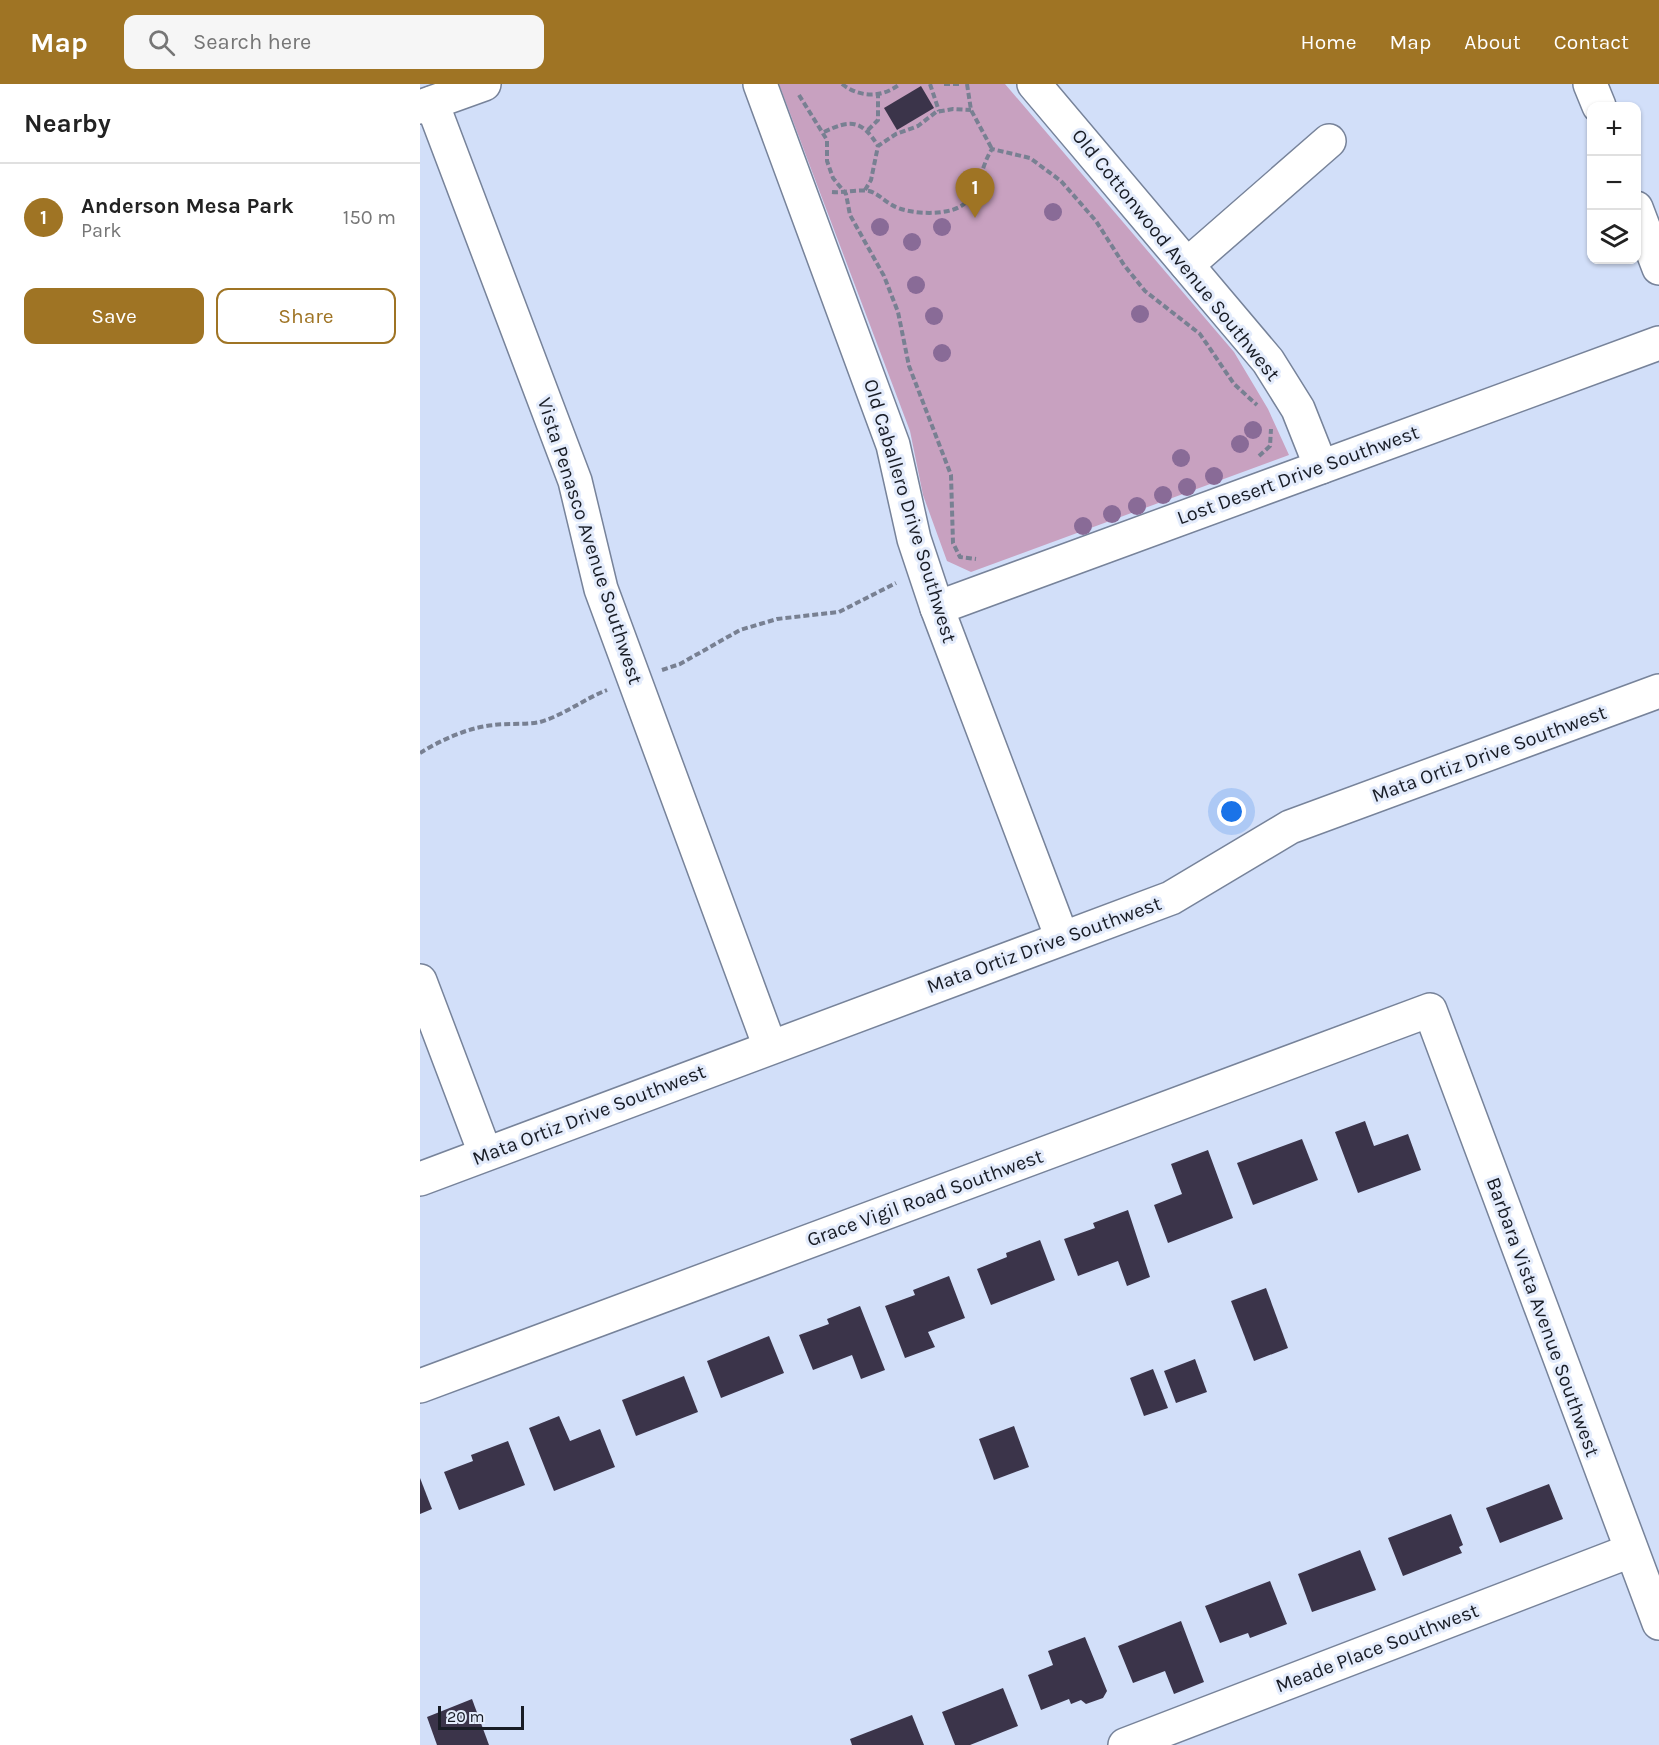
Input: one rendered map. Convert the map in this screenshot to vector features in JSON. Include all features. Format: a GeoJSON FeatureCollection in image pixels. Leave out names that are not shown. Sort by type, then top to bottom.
{"type":"FeatureCollection","features":[{"type":"Feature","properties":{"kind":"street"},"geometry":{"type":"LineString","coordinates":[[426,105],[484,84]]}},
{"type":"Feature","properties":{"kind":"street","name":"Old Caballero Drive Southwest"},"geometry":{"type":"LineString","coordinates":[[760,84],[893,445],[914,539],[937,608],[1062,938]]}},
{"type":"Feature","properties":{"kind":"street","name":"Old Cottonwood Avenue Southwest"},"geometry":{"type":"LineString","coordinates":[[1034,84],[1268,361],[1298,409],[1321,467]]}},
{"type":"Feature","properties":{"kind":"street"},"geometry":{"type":"LineString","coordinates":[[1590,84],[1597,102]]}},
{"type":"Feature","properties":{"kind":"street","name":"Vista Penasco Avenue Southwest"},"geometry":{"type":"LineString","coordinates":[[426,105],[575,481],[601,589],[770,1047]]}},
{"type":"Feature","properties":{"kind":"street"},"geometry":{"type":"LineString","coordinates":[[1187,265],[1329,141]]}},
{"type":"Feature","properties":{"kind":"street"},"geometry":{"type":"LineString","coordinates":[[1637,210],[1659,268]]}},
{"type":"Feature","properties":{"kind":"street","name":"Lost Desert Drive Southwest"},"geometry":{"type":"LineString","coordinates":[[937,608],[1659,343]]}},
{"type":"Feature","properties":{"kind":"street","name":"Mata Ortiz Drive Southwest"},"geometry":{"type":"LineString","coordinates":[[420,1179],[1171,898],[1290,827],[1659,691]]}},
{"type":"Feature","properties":{"kind":"street"},"geometry":{"type":"LineString","coordinates":[[420,981],[485,1153]]}},
{"type":"Feature","properties":{"kind":"street","name":"Grace Vigil Road Southwest"},"geometry":{"type":"LineString","coordinates":[[420,1386],[1430,1010]]}},
{"type":"Feature","properties":{"kind":"street","name":"Barbara Vista Avenue Southwest"},"geometry":{"type":"LineString","coordinates":[[1430,1010],[1630,1551],[1659,1623]]}},
{"type":"Feature","properties":{"kind":"street","name":"Meade Place Southwest"},"geometry":{"type":"LineString","coordinates":[[1125,1745],[1630,1551]]}},
{"type":"Feature","properties":{"kind":"path"},"geometry":{"type":"LineString","coordinates":[[842,84],[863,94],[878,95],[900,84]]}},
{"type":"Feature","properties":{"kind":"path"},"geometry":{"type":"LineString","coordinates":[[930,84],[939,111]]}},
{"type":"Feature","properties":{"kind":"path"},"geometry":{"type":"LineString","coordinates":[[944,84],[960,84]]}},
{"type":"Feature","properties":{"kind":"path"},"geometry":{"type":"LineString","coordinates":[[968,84],[971,110],[992,149],[1030,158],[1062,181],[1096,221],[1124,265],[1145,291],[1200,334],[1234,384],[1258,406],[1263,414]]}},
{"type":"Feature","properties":{"kind":"path"},"geometry":{"type":"LineString","coordinates":[[798,94],[824,132],[827,140],[827,161],[833,178],[846,194],[849,215],[884,276],[898,312],[909,366],[951,475],[953,543],[960,557],[972,559],[984,557]]}},
{"type":"Feature","properties":{"kind":"path"},"geometry":{"type":"LineString","coordinates":[[868,130],[878,120],[878,95]]}},
{"type":"Feature","properties":{"kind":"path"},"geometry":{"type":"LineString","coordinates":[[878,146],[896,134],[918,126],[939,111],[971,110]]}},
{"type":"Feature","properties":{"kind":"path"},"geometry":{"type":"LineString","coordinates":[[824,132],[840,124],[854,123],[868,130],[878,146],[871,180],[865,190]]}},
{"type":"Feature","properties":{"kind":"path"},"geometry":{"type":"LineString","coordinates":[[828,192],[846,194],[865,190],[879,194],[894,206],[920,212],[948,213],[965,204],[978,186],[986,159],[992,149]]}},
{"type":"Feature","properties":{"kind":"path"},"geometry":{"type":"LineString","coordinates":[[1249,459],[1260,455],[1270,446],[1272,431],[1267,423]]}},
{"type":"Feature","properties":{"kind":"path"},"geometry":{"type":"LineString","coordinates":[[662,670],[680,664],[740,630],[777,619],[839,612],[897,583]]}},
{"type":"Feature","properties":{"kind":"path"},"geometry":{"type":"LineString","coordinates":[[420,753],[458,735],[491,725],[538,722],[611,689]]}},
{"type":"Feature","properties":{"kind":"shaded area"},"geometry":{"type":"Polygon","coordinates":[[[779,84],[1005,84],[1234,352],[1268,409],[1289,455],[971,572],[947,561],[923,495],[910,431],[779,84]]]}},
{"type":"Feature","properties":{"kind":"building"},"geometry":{"type":"Polygon","coordinates":[[[921,86],[934,108],[897,130],[884,108],[921,86]]]}},
{"type":"Feature","properties":{"kind":"building"},"geometry":{"type":"Polygon","coordinates":[[[1365,1121],[1374,1146],[1408,1134],[1421,1170],[1358,1193],[1335,1132],[1365,1121]]]}},
{"type":"Feature","properties":{"kind":"building"},"geometry":{"type":"Polygon","coordinates":[[[1302,1139],[1318,1180],[1253,1205],[1237,1163],[1302,1139]]]}},
{"type":"Feature","properties":{"kind":"building"},"geometry":{"type":"Polygon","coordinates":[[[1208,1150],[1233,1218],[1168,1243],[1154,1205],[1182,1194],[1171,1164],[1208,1150]]]}},
{"type":"Feature","properties":{"kind":"building"},"geometry":{"type":"Polygon","coordinates":[[[1128,1210],[1150,1277],[1127,1286],[1118,1261],[1078,1276],[1064,1239],[1095,1228],[1093,1223],[1128,1210]]]}},
{"type":"Feature","properties":{"kind":"building"},"geometry":{"type":"Polygon","coordinates":[[[1040,1240],[1055,1280],[991,1305],[977,1269],[1007,1257],[1006,1253],[1040,1240]]]}},
{"type":"Feature","properties":{"kind":"building"},"geometry":{"type":"Polygon","coordinates":[[[949,1276],[965,1318],[928,1332],[935,1347],[905,1358],[885,1306],[915,1295],[913,1290],[949,1276]]]}},
{"type":"Feature","properties":{"kind":"building"},"geometry":{"type":"Polygon","coordinates":[[[1266,1288],[1288,1348],[1254,1361],[1231,1301],[1266,1288]]]}},
{"type":"Feature","properties":{"kind":"building"},"geometry":{"type":"Polygon","coordinates":[[[860,1306],[885,1370],[861,1379],[852,1355],[813,1370],[799,1335],[829,1324],[827,1319],[860,1306]]]}},
{"type":"Feature","properties":{"kind":"building"},"geometry":{"type":"Polygon","coordinates":[[[769,1336],[784,1373],[721,1398],[707,1361],[769,1336]]]}},
{"type":"Feature","properties":{"kind":"building"},"geometry":{"type":"Polygon","coordinates":[[[1195,1359],[1207,1392],[1176,1403],[1164,1371],[1195,1359]]]}},
{"type":"Feature","properties":{"kind":"building"},"geometry":{"type":"Polygon","coordinates":[[[1153,1369],[1168,1408],[1144,1416],[1130,1378],[1153,1369]]]}},
{"type":"Feature","properties":{"kind":"building"},"geometry":{"type":"Polygon","coordinates":[[[684,1376],[698,1412],[636,1436],[622,1400],[684,1376]]]}},
{"type":"Feature","properties":{"kind":"building"},"geometry":{"type":"Polygon","coordinates":[[[559,1416],[570,1441],[600,1429],[615,1467],[554,1491],[529,1428],[559,1416]]]}},
{"type":"Feature","properties":{"kind":"building"},"geometry":{"type":"Polygon","coordinates":[[[1014,1426],[1029,1467],[994,1480],[979,1439],[1014,1426]]]}},
{"type":"Feature","properties":{"kind":"building"},"geometry":{"type":"Polygon","coordinates":[[[508,1441],[525,1485],[459,1510],[444,1472],[473,1461],[471,1455],[508,1441]]]}},
{"type":"Feature","properties":{"kind":"building"},"geometry":{"type":"Polygon","coordinates":[[[420,1478],[432,1509],[420,1514],[420,1478]]]}},
{"type":"Feature","properties":{"kind":"building"},"geometry":{"type":"Polygon","coordinates":[[[1549,1484],[1563,1519],[1500,1543],[1486,1508],[1549,1484]]]}},
{"type":"Feature","properties":{"kind":"building"},"geometry":{"type":"Polygon","coordinates":[[[1451,1514],[1463,1545],[1459,1547],[1462,1553],[1403,1576],[1388,1538],[1451,1514]]]}},
{"type":"Feature","properties":{"kind":"building"},"geometry":{"type":"Polygon","coordinates":[[[1360,1550],[1376,1590],[1312,1612],[1298,1574],[1360,1550]]]}},
{"type":"Feature","properties":{"kind":"building"},"geometry":{"type":"Polygon","coordinates":[[[1270,1581],[1287,1624],[1250,1638],[1248,1633],[1220,1643],[1205,1606],[1270,1581]]]}},
{"type":"Feature","properties":{"kind":"building"},"geometry":{"type":"Polygon","coordinates":[[[1181,1621],[1204,1682],[1174,1694],[1165,1671],[1133,1683],[1118,1646],[1181,1621]]]}},
{"type":"Feature","properties":{"kind":"building"},"geometry":{"type":"Polygon","coordinates":[[[1085,1637],[1107,1691],[1103,1698],[1086,1704],[1081,1700],[1071,1704],[1069,1699],[1041,1710],[1028,1675],[1053,1665],[1048,1651],[1085,1637]]]}},
{"type":"Feature","properties":{"kind":"building"},"geometry":{"type":"Polygon","coordinates":[[[1003,1688],[1018,1726],[970,1745],[955,1745],[942,1712],[1003,1688]]]}},
{"type":"Feature","properties":{"kind":"building"},"geometry":{"type":"Polygon","coordinates":[[[472,1699],[489,1745],[437,1745],[427,1717],[472,1699]]]}},
{"type":"Feature","properties":{"kind":"building"},"geometry":{"type":"Polygon","coordinates":[[[912,1715],[924,1745],[852,1745],[850,1739],[912,1715]]]}},
{"type":"Feature","properties":{"kind":"place","name":"Anderson Mesa Park"},"geometry":{"type":"Point","coordinates":[975,218]}}]}
